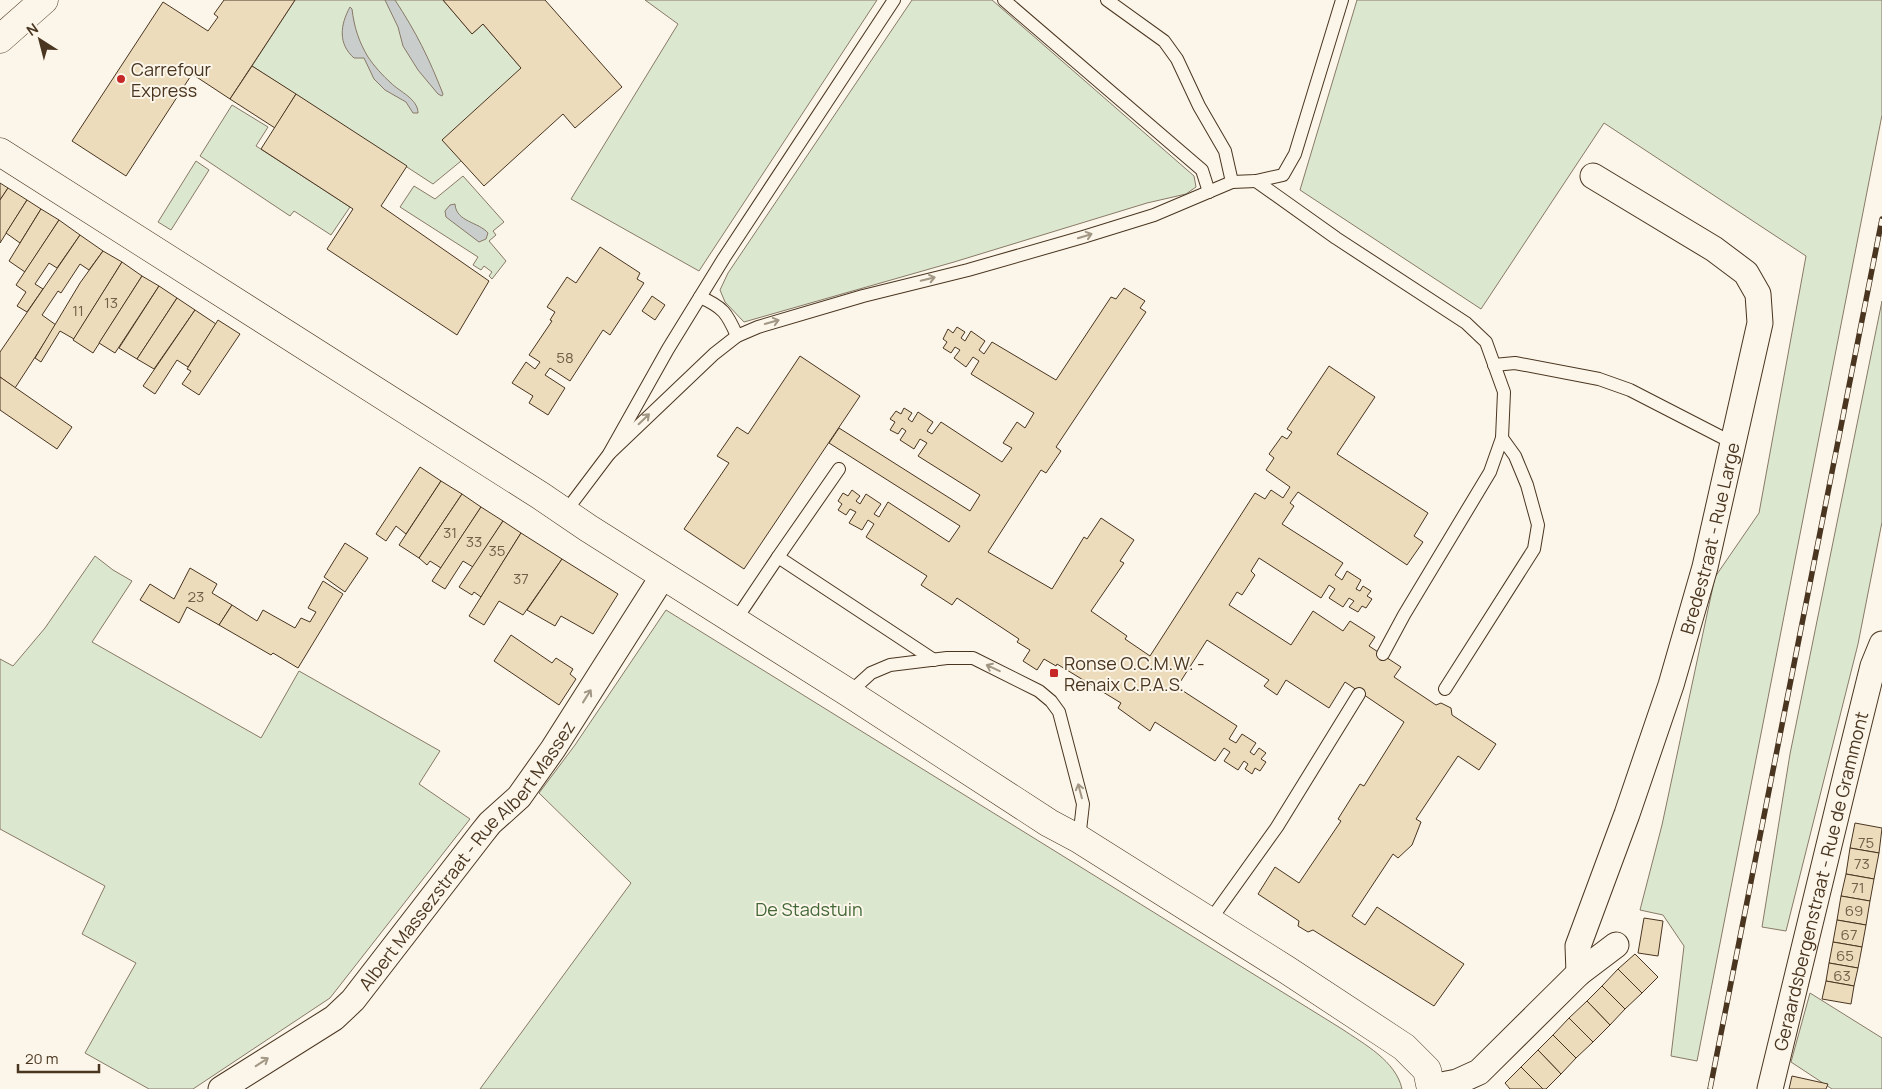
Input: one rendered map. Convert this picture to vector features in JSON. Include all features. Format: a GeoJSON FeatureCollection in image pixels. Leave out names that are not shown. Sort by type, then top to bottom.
{"type":"FeatureCollection","features":[{"type":"Feature","properties":{"kind":"street"},"geometry":{"type":"LineString","coordinates":[[0,39],[44,0]]}},
{"type":"Feature","properties":{"kind":"street"},"geometry":{"type":"LineString","coordinates":[[0,152],[849,693],[1049,823],[1079,839],[1404,1047],[1427,1070],[1431,1088],[1456,1082],[1478,1072],[1579,973],[1616,945]]}},
{"type":"Feature","properties":{"kind":"street","name":"Bredestraat - Rue Large"},"geometry":{"type":"LineString","coordinates":[[1579,973],[1578,946],[1671,685],[1705,567],[1760,323],[1758,294],[1746,273],[1714,249],[1593,176]]}},
{"type":"Feature","properties":{"kind":"street","name":"Albert Massezstraat - Rue Albert Massez"},"geometry":{"type":"LineString","coordinates":[[221,1089],[334,1018],[353,1000],[490,823],[519,797],[553,749],[663,576]]}},
{"type":"Feature","properties":{"kind":"street","name":"Geraardsbergenstraat - Rue de Grammont"},"geometry":{"type":"LineString","coordinates":[[1770,1089],[1846,775],[1874,666],[1882,644]]}},
{"type":"Feature","properties":{"kind":"lane"},"geometry":{"type":"LineString","coordinates":[[566,512],[609,454],[724,258],[894,0]]}},
{"type":"Feature","properties":{"kind":"lane"},"geometry":{"type":"LineString","coordinates":[[1004,0],[1202,170],[1204,194]]}},
{"type":"Feature","properties":{"kind":"lane"},"geometry":{"type":"LineString","coordinates":[[1107,0],[1164,41],[1177,59],[1199,106],[1225,152],[1232,182]]}},
{"type":"Feature","properties":{"kind":"lane"},"geometry":{"type":"LineString","coordinates":[[609,454],[700,366],[737,336],[758,326],[862,296],[968,270],[1073,240],[1154,215],[1232,182],[1256,181],[1283,175],[1295,154],[1342,0]]}},
{"type":"Feature","properties":{"kind":"lane"},"geometry":{"type":"LineString","coordinates":[[1256,181],[1336,238],[1466,323],[1486,342],[1504,392],[1502,438],[1490,472],[1382,654]]}},
{"type":"Feature","properties":{"kind":"lane"},"geometry":{"type":"LineString","coordinates":[[700,297],[717,304],[729,318],[737,336]]}},
{"type":"Feature","properties":{"kind":"lane"},"geometry":{"type":"LineString","coordinates":[[1494,365],[1515,363],[1599,379],[1630,390],[1733,443]]}},
{"type":"Feature","properties":{"kind":"lane"},"geometry":{"type":"LineString","coordinates":[[1445,689],[1534,549],[1538,525],[1527,485],[1515,456],[1502,438]]}},
{"type":"Feature","properties":{"kind":"lane"},"geometry":{"type":"LineString","coordinates":[[735,621],[839,469]]}},
{"type":"Feature","properties":{"kind":"lane"},"geometry":{"type":"LineString","coordinates":[[778,557],[934,660]]}},
{"type":"Feature","properties":{"kind":"lane"},"geometry":{"type":"LineString","coordinates":[[849,693],[871,672],[890,665],[956,658],[973,658],[1039,691],[1051,701],[1059,712],[1083,804],[1079,839]]}},
{"type":"Feature","properties":{"kind":"lane"},"geometry":{"type":"LineString","coordinates":[[1209,922],[1277,827],[1359,694]]}},
{"type":"Feature","properties":{"kind":"green space"},"geometry":{"type":"Polygon","coordinates":[[[295,0],[443,0],[472,34],[483,24],[521,68],[461,161],[433,184],[252,66],[295,0]]]}},
{"type":"Feature","properties":{"kind":"green space"},"geometry":{"type":"Polygon","coordinates":[[[645,0],[877,0],[699,271],[571,199],[678,24],[645,0]]]}},
{"type":"Feature","properties":{"kind":"green space"},"geometry":{"type":"Polygon","coordinates":[[[912,0],[992,0],[1194,176],[1196,187],[1186,194],[1147,203],[954,262],[744,322],[725,302],[720,290],[728,273],[912,0]]]}},
{"type":"Feature","properties":{"kind":"green space"},"geometry":{"type":"Polygon","coordinates":[[[1357,0],[1882,0],[1882,115],[1697,1061],[1671,1056],[1684,946],[1663,915],[1640,910],[1662,825],[1715,577],[1759,513],[1806,256],[1604,123],[1481,309],[1300,190],[1357,0]]]}},
{"type":"Feature","properties":{"kind":"green space"},"geometry":{"type":"Polygon","coordinates":[[[232,105],[268,127],[256,146],[350,207],[331,235],[294,211],[290,216],[200,156],[232,105]]]}},
{"type":"Feature","properties":{"kind":"green space"},"geometry":{"type":"Polygon","coordinates":[[[196,161],[209,170],[171,230],[158,222],[196,161]]]}},
{"type":"Feature","properties":{"kind":"green space"},"geometry":{"type":"Polygon","coordinates":[[[463,176],[504,222],[493,231],[496,235],[489,241],[506,261],[492,279],[489,276],[492,272],[484,266],[481,270],[473,265],[478,257],[400,207],[414,186],[435,199],[463,176]]]}},
{"type":"Feature","properties":{"kind":"green space"},"geometry":{"type":"Polygon","coordinates":[[[1882,301],[1882,522],[1858,644],[1786,931],[1762,927],[1790,754],[1882,301]]]}},
{"type":"Feature","properties":{"kind":"green space"},"geometry":{"type":"Polygon","coordinates":[[[95,556],[113,570],[132,581],[92,642],[261,738],[299,671],[440,751],[419,784],[470,819],[330,998],[193,1089],[149,1089],[85,1053],[136,963],[82,934],[105,886],[0,829],[0,659],[13,666],[45,628],[95,556]]]}},
{"type":"Feature","properties":{"kind":"green space","name":"De Stadstuin"},"geometry":{"type":"Polygon","coordinates":[[[666,610],[1342,1029],[1369,1047],[1386,1062],[1399,1079],[1402,1089],[480,1089],[631,883],[539,793],[575,745],[666,610]]]}},
{"type":"Feature","properties":{"kind":"green space"},"geometry":{"type":"Polygon","coordinates":[[[1810,993],[1882,1038],[1882,1089],[1832,1089],[1791,1062],[1810,993]]]}},
{"type":"Feature","properties":{"kind":"shaded area"},"geometry":{"type":"Polygon","coordinates":[[[385,0],[395,0],[409,23],[433,69],[443,94],[442,96],[438,94],[418,70],[403,46],[398,27],[385,0]]]}},
{"type":"Feature","properties":{"kind":"shaded area"},"geometry":{"type":"Polygon","coordinates":[[[350,7],[357,34],[368,57],[385,77],[412,100],[418,113],[413,113],[406,102],[385,90],[374,79],[364,58],[354,58],[345,47],[342,34],[344,21],[350,7]]]}},
{"type":"Feature","properties":{"kind":"shaded area"},"geometry":{"type":"Polygon","coordinates":[[[455,204],[459,215],[488,233],[486,239],[479,242],[446,217],[445,211],[450,205],[455,204]]]}},
{"type":"Feature","properties":{"kind":"building"},"geometry":{"type":"Polygon","coordinates":[[[224,0],[295,0],[230,99],[192,74],[126,176],[72,141],[163,2],[208,31],[218,17],[214,14],[224,0]]]}},
{"type":"Feature","properties":{"kind":"building"},"geometry":{"type":"Polygon","coordinates":[[[443,0],[545,0],[622,87],[575,128],[563,114],[484,186],[442,140],[521,68],[483,24],[472,34],[443,0]]]}},
{"type":"Feature","properties":{"kind":"building"},"geometry":{"type":"Polygon","coordinates":[[[252,66],[296,94],[275,128],[230,99],[252,66]]]}},
{"type":"Feature","properties":{"kind":"building"},"geometry":{"type":"Polygon","coordinates":[[[296,94],[407,166],[381,206],[489,281],[457,335],[327,249],[353,209],[261,149],[296,94]]]}},
{"type":"Feature","properties":{"kind":"building"},"geometry":{"type":"Polygon","coordinates":[[[0,183],[8,188],[0,200],[0,183]]]}},
{"type":"Feature","properties":{"kind":"building"},"geometry":{"type":"Polygon","coordinates":[[[8,188],[27,200],[0,243],[0,200],[8,188]]]}},
{"type":"Feature","properties":{"kind":"building"},"geometry":{"type":"Polygon","coordinates":[[[27,200],[41,209],[20,243],[6,233],[27,200]]]}},
{"type":"Feature","properties":{"kind":"building"},"geometry":{"type":"Polygon","coordinates":[[[41,209],[59,220],[25,272],[9,261],[41,209]]]}},
{"type":"Feature","properties":{"kind":"building"},"geometry":{"type":"Polygon","coordinates":[[[59,220],[80,235],[57,268],[49,263],[35,284],[43,289],[27,312],[17,306],[26,292],[16,285],[59,220]]]}},
{"type":"Feature","properties":{"kind":"building"},"geometry":{"type":"Polygon","coordinates":[[[80,235],[103,251],[89,270],[80,264],[61,293],[58,291],[42,315],[56,325],[15,388],[0,377],[0,352],[80,235]]]}},
{"type":"Feature","properties":{"kind":"building"},"geometry":{"type":"Polygon","coordinates":[[[600,247],[640,273],[637,279],[644,283],[610,335],[603,330],[570,381],[550,368],[545,375],[565,388],[548,415],[529,403],[533,396],[512,383],[526,362],[535,369],[540,362],[529,355],[552,321],[550,320],[555,312],[547,307],[567,277],[576,283],[600,247]]]}},
{"type":"Feature","properties":{"kind":"building"},"geometry":{"type":"Polygon","coordinates":[[[103,251],[122,262],[74,339],[60,331],[41,362],[35,358],[80,283],[103,251]]]}},
{"type":"Feature","properties":{"kind":"building"},"geometry":{"type":"Polygon","coordinates":[[[122,262],[142,276],[93,353],[73,340],[122,262]]]}},
{"type":"Feature","properties":{"kind":"building"},"geometry":{"type":"Polygon","coordinates":[[[142,276],[159,286],[115,353],[99,343],[142,276]]]}},
{"type":"Feature","properties":{"kind":"building"},"geometry":{"type":"Polygon","coordinates":[[[159,286],[177,298],[137,359],[119,348],[159,286]]]}},
{"type":"Feature","properties":{"kind":"building"},"geometry":{"type":"Polygon","coordinates":[[[1124,288],[1145,301],[1140,308],[1146,312],[1056,447],[1061,451],[1046,473],[1041,470],[988,552],[1052,589],[1084,537],[1087,539],[1101,518],[1134,540],[1120,561],[1124,563],[1091,611],[1127,636],[1125,639],[1150,656],[1255,493],[1265,499],[1271,490],[1283,498],[1290,487],[1266,470],[1274,458],[1269,454],[1282,436],[1287,439],[1292,432],[1287,429],[1329,366],[1375,397],[1337,454],[1428,513],[1414,536],[1423,542],[1407,565],[1298,492],[1290,503],[1294,506],[1282,524],[1343,563],[1335,575],[1342,580],[1347,571],[1361,580],[1356,589],[1360,591],[1363,586],[1371,591],[1367,596],[1372,599],[1366,608],[1362,606],[1358,612],[1349,607],[1354,601],[1349,598],[1343,607],[1329,598],[1335,589],[1329,585],[1321,598],[1259,558],[1251,571],[1255,575],[1242,595],[1237,592],[1229,605],[1291,645],[1313,611],[1343,631],[1350,621],[1375,637],[1369,646],[1401,667],[1394,677],[1436,705],[1441,703],[1451,708],[1452,715],[1496,744],[1479,770],[1458,756],[1416,819],[1421,822],[1412,845],[1398,858],[1393,854],[1352,916],[1365,925],[1377,907],[1464,964],[1434,1006],[1313,930],[1308,932],[1298,926],[1299,921],[1258,894],[1275,867],[1299,883],[1341,821],[1338,819],[1360,784],[1364,786],[1404,722],[1345,682],[1329,708],[1286,680],[1277,695],[1264,686],[1269,680],[1207,640],[1177,687],[1237,726],[1229,739],[1236,743],[1242,734],[1256,743],[1250,752],[1254,755],[1259,748],[1266,753],[1261,759],[1266,762],[1260,771],[1255,768],[1252,774],[1245,769],[1248,764],[1244,761],[1238,770],[1224,761],[1230,752],[1224,748],[1215,761],[1155,722],[1150,731],[1118,708],[1121,703],[1057,664],[1056,666],[1044,659],[1037,670],[1023,661],[1030,650],[1017,642],[1019,639],[957,598],[952,605],[921,585],[927,576],[866,537],[874,524],[868,520],[862,530],[849,523],[856,512],[850,509],[846,515],[838,510],[842,504],[838,501],[843,493],[848,496],[852,490],[860,496],[856,501],[860,504],[866,494],[881,504],[874,514],[879,517],[888,502],[949,542],[960,526],[829,443],[839,428],[970,511],[980,495],[918,456],[927,443],[920,439],[914,449],[900,440],[906,431],[902,428],[898,434],[890,430],[895,422],[890,419],[896,411],[901,414],[904,408],[912,413],[908,419],[912,422],[918,412],[933,422],[927,431],[932,434],[941,422],[1002,462],[1012,448],[1003,443],[1017,422],[1025,428],[1034,413],[971,374],[979,361],[973,357],[966,367],[954,358],[960,350],[955,347],[951,353],[943,348],[947,342],[943,339],[948,329],[953,333],[957,327],[965,332],[961,338],[965,341],[971,331],[985,341],[979,350],[984,354],[992,342],[1056,380],[1111,297],[1116,299],[1124,288]]]}},
{"type":"Feature","properties":{"kind":"building"},"geometry":{"type":"Polygon","coordinates":[[[652,296],[665,305],[655,320],[642,311],[652,296]]]}},
{"type":"Feature","properties":{"kind":"building"},"geometry":{"type":"Polygon","coordinates":[[[177,298],[195,310],[154,369],[137,359],[177,298]]]}},
{"type":"Feature","properties":{"kind":"building"},"geometry":{"type":"Polygon","coordinates":[[[195,310],[216,324],[188,367],[177,360],[155,394],[143,386],[195,310]]]}},
{"type":"Feature","properties":{"kind":"building"},"geometry":{"type":"Polygon","coordinates":[[[218,320],[240,334],[199,395],[182,384],[191,371],[187,369],[218,320]]]}},
{"type":"Feature","properties":{"kind":"building"},"geometry":{"type":"Polygon","coordinates":[[[800,356],[860,396],[744,569],[684,529],[729,463],[717,456],[737,427],[748,434],[800,356]]]}},
{"type":"Feature","properties":{"kind":"building"},"geometry":{"type":"Polygon","coordinates":[[[0,377],[72,427],[57,449],[0,410],[0,377]]]}},
{"type":"Feature","properties":{"kind":"building"},"geometry":{"type":"Polygon","coordinates":[[[420,467],[441,481],[406,534],[396,526],[386,541],[376,534],[420,467]]]}},
{"type":"Feature","properties":{"kind":"building"},"geometry":{"type":"Polygon","coordinates":[[[441,481],[462,494],[419,558],[399,545],[441,481]]]}},
{"type":"Feature","properties":{"kind":"building"},"geometry":{"type":"Polygon","coordinates":[[[462,494],[481,507],[441,568],[430,561],[427,565],[419,558],[462,494]]]}},
{"type":"Feature","properties":{"kind":"building"},"geometry":{"type":"Polygon","coordinates":[[[481,507],[503,521],[473,567],[463,561],[445,589],[432,581],[481,507]]]}},
{"type":"Feature","properties":{"kind":"building"},"geometry":{"type":"Polygon","coordinates":[[[503,521],[521,533],[481,597],[474,592],[472,595],[459,587],[503,521]]]}},
{"type":"Feature","properties":{"kind":"building"},"geometry":{"type":"Polygon","coordinates":[[[521,533],[562,559],[523,615],[499,601],[484,625],[469,616],[521,533]]]}},
{"type":"Feature","properties":{"kind":"building"},"geometry":{"type":"Polygon","coordinates":[[[345,543],[368,558],[345,592],[324,577],[345,543]]]}},
{"type":"Feature","properties":{"kind":"building"},"geometry":{"type":"Polygon","coordinates":[[[562,559],[618,594],[593,634],[561,616],[555,626],[527,610],[562,559]]]}},
{"type":"Feature","properties":{"kind":"building"},"geometry":{"type":"Polygon","coordinates":[[[190,568],[217,584],[212,593],[232,605],[219,625],[187,607],[179,623],[140,600],[150,584],[174,599],[190,568]]]}},
{"type":"Feature","properties":{"kind":"building"},"geometry":{"type":"Polygon","coordinates":[[[323,581],[343,594],[298,668],[219,625],[232,605],[257,621],[263,610],[295,628],[301,618],[310,622],[316,612],[308,608],[323,581]]]}},
{"type":"Feature","properties":{"kind":"building"},"geometry":{"type":"Polygon","coordinates":[[[511,635],[552,663],[556,658],[573,669],[570,674],[576,679],[559,705],[494,661],[511,635]]]}},
{"type":"Feature","properties":{"kind":"building"},"geometry":{"type":"Polygon","coordinates":[[[1855,823],[1882,828],[1879,853],[1850,848],[1855,823]]]}},
{"type":"Feature","properties":{"kind":"building"},"geometry":{"type":"Polygon","coordinates":[[[1850,848],[1879,853],[1874,879],[1846,874],[1850,848]]]}},
{"type":"Feature","properties":{"kind":"building"},"geometry":{"type":"Polygon","coordinates":[[[1846,874],[1874,879],[1870,901],[1841,896],[1846,874]]]}},
{"type":"Feature","properties":{"kind":"building"},"geometry":{"type":"Polygon","coordinates":[[[1841,896],[1870,901],[1866,925],[1837,920],[1841,896]]]}},
{"type":"Feature","properties":{"kind":"building"},"geometry":{"type":"Polygon","coordinates":[[[1644,918],[1663,921],[1658,956],[1638,953],[1644,918]]]}},
{"type":"Feature","properties":{"kind":"building"},"geometry":{"type":"Polygon","coordinates":[[[1837,920],[1866,925],[1862,947],[1833,942],[1837,920]]]}},
{"type":"Feature","properties":{"kind":"building"},"geometry":{"type":"Polygon","coordinates":[[[1833,942],[1862,947],[1858,968],[1829,963],[1833,942]]]}},
{"type":"Feature","properties":{"kind":"building"},"geometry":{"type":"Polygon","coordinates":[[[1635,954],[1658,977],[1642,993],[1618,969],[1635,954]]]}},
{"type":"Feature","properties":{"kind":"building"},"geometry":{"type":"Polygon","coordinates":[[[1829,963],[1858,968],[1854,986],[1826,981],[1829,963]]]}},
{"type":"Feature","properties":{"kind":"building"},"geometry":{"type":"Polygon","coordinates":[[[1618,969],[1642,993],[1625,1009],[1602,986],[1618,969]]]}},
{"type":"Feature","properties":{"kind":"building"},"geometry":{"type":"Polygon","coordinates":[[[1826,981],[1854,986],[1851,1004],[1822,999],[1826,981]]]}},
{"type":"Feature","properties":{"kind":"building"},"geometry":{"type":"Polygon","coordinates":[[[1602,986],[1625,1009],[1610,1025],[1587,1001],[1602,986]]]}},
{"type":"Feature","properties":{"kind":"building"},"geometry":{"type":"Polygon","coordinates":[[[1587,1001],[1610,1025],[1593,1042],[1569,1018],[1587,1001]]]}},
{"type":"Feature","properties":{"kind":"building"},"geometry":{"type":"Polygon","coordinates":[[[1569,1018],[1593,1042],[1576,1058],[1553,1035],[1569,1018]]]}},
{"type":"Feature","properties":{"kind":"building"},"geometry":{"type":"Polygon","coordinates":[[[1553,1035],[1576,1058],[1561,1074],[1538,1050],[1553,1035]]]}},
{"type":"Feature","properties":{"kind":"building"},"geometry":{"type":"Polygon","coordinates":[[[1538,1050],[1561,1074],[1546,1089],[1543,1089],[1521,1067],[1538,1050]]]}},
{"type":"Feature","properties":{"kind":"building"},"geometry":{"type":"Polygon","coordinates":[[[1521,1067],[1543,1089],[1510,1089],[1505,1083],[1521,1067]]]}},
{"type":"Feature","properties":{"kind":"building"},"geometry":{"type":"Polygon","coordinates":[[[1792,1076],[1828,1084],[1826,1089],[1789,1089],[1792,1076]]]}},
{"type":"Feature","properties":{"kind":"railway"},"geometry":{"type":"LineString","coordinates":[[1710,1089],[1882,219]]}},
{"type":"Feature","properties":{"kind":"place","name":"Carrefour Express"},"geometry":{"type":"Point","coordinates":[121,79]}},
{"type":"Feature","properties":{"kind":"place","name":"Ronse O.C.M.W. - Renaix C.P.A.S."},"geometry":{"type":"Point","coordinates":[1054,673]}}]}
